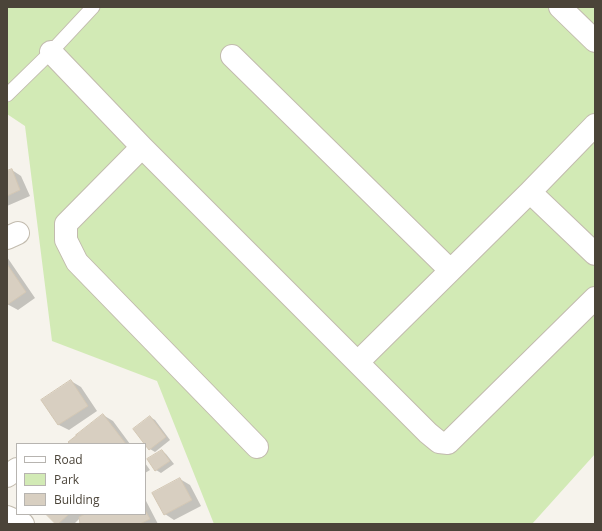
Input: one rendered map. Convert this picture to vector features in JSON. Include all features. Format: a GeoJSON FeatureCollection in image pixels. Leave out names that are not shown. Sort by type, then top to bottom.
{"type":"FeatureCollection","features":[{"type":"Feature","properties":{"kind":"street"},"geometry":{"type":"LineString","coordinates":[[560,7],[595,41]]}},
{"type":"Feature","properties":{"kind":"street"},"geometry":{"type":"LineString","coordinates":[[51,52],[142,147],[428,433],[439,442],[448,443],[595,298]]}},
{"type":"Feature","properties":{"kind":"street"},"geometry":{"type":"LineString","coordinates":[[232,56],[450,270]]}},
{"type":"Feature","properties":{"kind":"street"},"geometry":{"type":"LineString","coordinates":[[358,362],[530,192],[595,125]]}},
{"type":"Feature","properties":{"kind":"street"},"geometry":{"type":"LineString","coordinates":[[142,147],[66,224],[66,240],[77,262],[257,447]]}},
{"type":"Feature","properties":{"kind":"street"},"geometry":{"type":"LineString","coordinates":[[530,192],[595,254]]}},
{"type":"Feature","properties":{"kind":"street"},"geometry":{"type":"LineString","coordinates":[[7,476],[16,470]]}},
{"type":"Feature","properties":{"kind":"street"},"geometry":{"type":"LineString","coordinates":[[7,517],[23,524]]}},
{"type":"Feature","properties":{"kind":"lane"},"geometry":{"type":"LineString","coordinates":[[7,95],[51,52],[93,7]]}},
{"type":"Feature","properties":{"kind":"green space"},"geometry":{"type":"Polygon","coordinates":[[[7,7],[595,7],[595,454],[532,524],[214,524],[157,381],[52,341],[25,126],[7,114],[7,7]]]}},
{"type":"Feature","properties":{"kind":"building"},"geometry":{"type":"Polygon","coordinates":[[[12,169],[20,190],[7,196],[7,171],[12,169]]]}},
{"type":"Feature","properties":{"kind":"building"},"geometry":{"type":"Polygon","coordinates":[[[7,264],[26,292],[7,305],[7,264]]]}},
{"type":"Feature","properties":{"kind":"building"},"geometry":{"type":"Polygon","coordinates":[[[71,380],[88,406],[58,425],[41,400],[71,380]]]}},
{"type":"Feature","properties":{"kind":"building"},"geometry":{"type":"Polygon","coordinates":[[[103,414],[125,443],[68,442],[103,414]]]}},
{"type":"Feature","properties":{"kind":"building"},"geometry":{"type":"Polygon","coordinates":[[[150,416],[166,437],[149,450],[146,446],[146,443],[144,443],[133,429],[150,416]]]}},
{"type":"Feature","properties":{"kind":"building"},"geometry":{"type":"Polygon","coordinates":[[[162,450],[170,461],[155,471],[147,459],[162,450]]]}},
{"type":"Feature","properties":{"kind":"building"},"geometry":{"type":"Polygon","coordinates":[[[180,478],[192,500],[164,515],[152,493],[180,478]]]}},
{"type":"Feature","properties":{"kind":"building"},"geometry":{"type":"Polygon","coordinates":[[[146,512],[150,519],[140,524],[80,524],[79,517],[83,515],[146,515],[146,512]]]}},
{"type":"Feature","properties":{"kind":"building"},"geometry":{"type":"Polygon","coordinates":[[[47,515],[68,515],[58,524],[56,524],[47,515]]]}}]}
